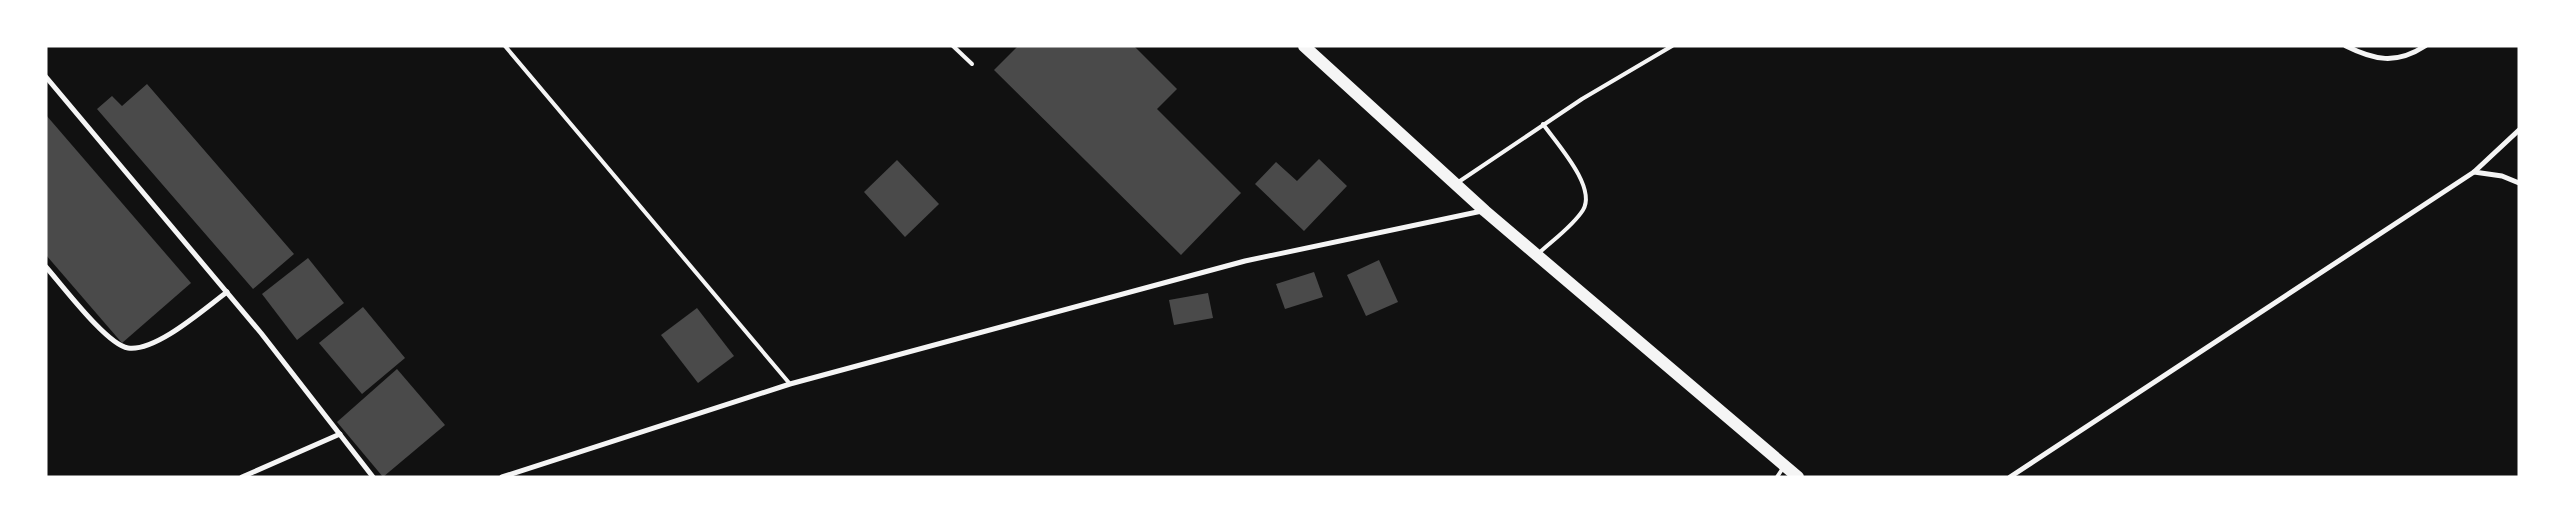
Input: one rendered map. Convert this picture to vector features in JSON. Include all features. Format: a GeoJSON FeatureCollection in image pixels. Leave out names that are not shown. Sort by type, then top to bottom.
{"type":"FeatureCollection","features":[{"type":"Feature","properties":{"kind":"main road"},"geometry":{"type":"LineString","coordinates":[[1304,46],[1457,183],[1485,211],[1798,477]]}},
{"type":"Feature","properties":{"kind":"street"},"geometry":{"type":"LineString","coordinates":[[2346,46],[2370,58],[2397,58],[2424,46]]}},
{"type":"Feature","properties":{"kind":"street"},"geometry":{"type":"LineString","coordinates":[[46,77],[227,292],[373,477]]}},
{"type":"Feature","properties":{"kind":"street"},"geometry":{"type":"LineString","coordinates":[[2010,477],[2474,172],[2519,130]]}},
{"type":"Feature","properties":{"kind":"street"},"geometry":{"type":"LineString","coordinates":[[2474,172],[2502,176],[2519,183]]}},
{"type":"Feature","properties":{"kind":"street"},"geometry":{"type":"LineString","coordinates":[[502,477],[790,384],[1245,261],[1485,211]]}},
{"type":"Feature","properties":{"kind":"street"},"geometry":{"type":"LineString","coordinates":[[46,267],[107,336],[126,348],[144,347],[163,338],[227,292]]}},
{"type":"Feature","properties":{"kind":"street"},"geometry":{"type":"LineString","coordinates":[[242,477],[340,434]]}},
{"type":"Feature","properties":{"kind":"lane"},"geometry":{"type":"LineString","coordinates":[[505,46],[790,384]]}},
{"type":"Feature","properties":{"kind":"lane"},"geometry":{"type":"LineString","coordinates":[[953,46],[972,64]]}},
{"type":"Feature","properties":{"kind":"lane"},"geometry":{"type":"LineString","coordinates":[[1457,183],[1582,99],[1672,46]]}},
{"type":"Feature","properties":{"kind":"lane"},"geometry":{"type":"LineString","coordinates":[[1538,255],[1580,215],[1587,202],[1586,191],[1580,177],[1543,124]]}},
{"type":"Feature","properties":{"kind":"lane"},"geometry":{"type":"LineString","coordinates":[[1777,477],[1784,466]]}},
{"type":"Feature","properties":{"kind":"building"},"geometry":{"type":"Polygon","coordinates":[[[1018,46],[1134,46],[1177,89],[1157,109],[1241,193],[1181,255],[994,70],[1018,46]]]}},
{"type":"Feature","properties":{"kind":"building"},"geometry":{"type":"Polygon","coordinates":[[[147,84],[294,254],[253,289],[97,109],[112,96],[122,106],[147,84]]]}},
{"type":"Feature","properties":{"kind":"building"},"geometry":{"type":"Polygon","coordinates":[[[46,115],[191,283],[122,343],[46,255],[46,115]]]}},
{"type":"Feature","properties":{"kind":"building"},"geometry":{"type":"Polygon","coordinates":[[[1319,159],[1347,186],[1304,231],[1255,184],[1276,162],[1297,181],[1319,159]]]}},
{"type":"Feature","properties":{"kind":"building"},"geometry":{"type":"Polygon","coordinates":[[[897,160],[939,204],[905,237],[864,192],[897,160]]]}},
{"type":"Feature","properties":{"kind":"building"},"geometry":{"type":"Polygon","coordinates":[[[308,258],[344,303],[297,340],[262,294],[308,258]]]}},
{"type":"Feature","properties":{"kind":"building"},"geometry":{"type":"Polygon","coordinates":[[[1379,260],[1398,302],[1366,316],[1347,275],[1379,260]]]}},
{"type":"Feature","properties":{"kind":"building"},"geometry":{"type":"Polygon","coordinates":[[[1314,272],[1323,297],[1285,309],[1276,284],[1314,272]]]}},
{"type":"Feature","properties":{"kind":"building"},"geometry":{"type":"Polygon","coordinates":[[[1208,293],[1213,318],[1174,325],[1169,300],[1208,293]]]}},
{"type":"Feature","properties":{"kind":"building"},"geometry":{"type":"Polygon","coordinates":[[[363,307],[405,358],[362,394],[319,343],[363,307]]]}},
{"type":"Feature","properties":{"kind":"building"},"geometry":{"type":"Polygon","coordinates":[[[697,308],[734,356],[698,383],[661,335],[697,308]]]}},
{"type":"Feature","properties":{"kind":"building"},"geometry":{"type":"Polygon","coordinates":[[[397,369],[445,425],[383,477],[337,422],[397,369]]]}}]}
